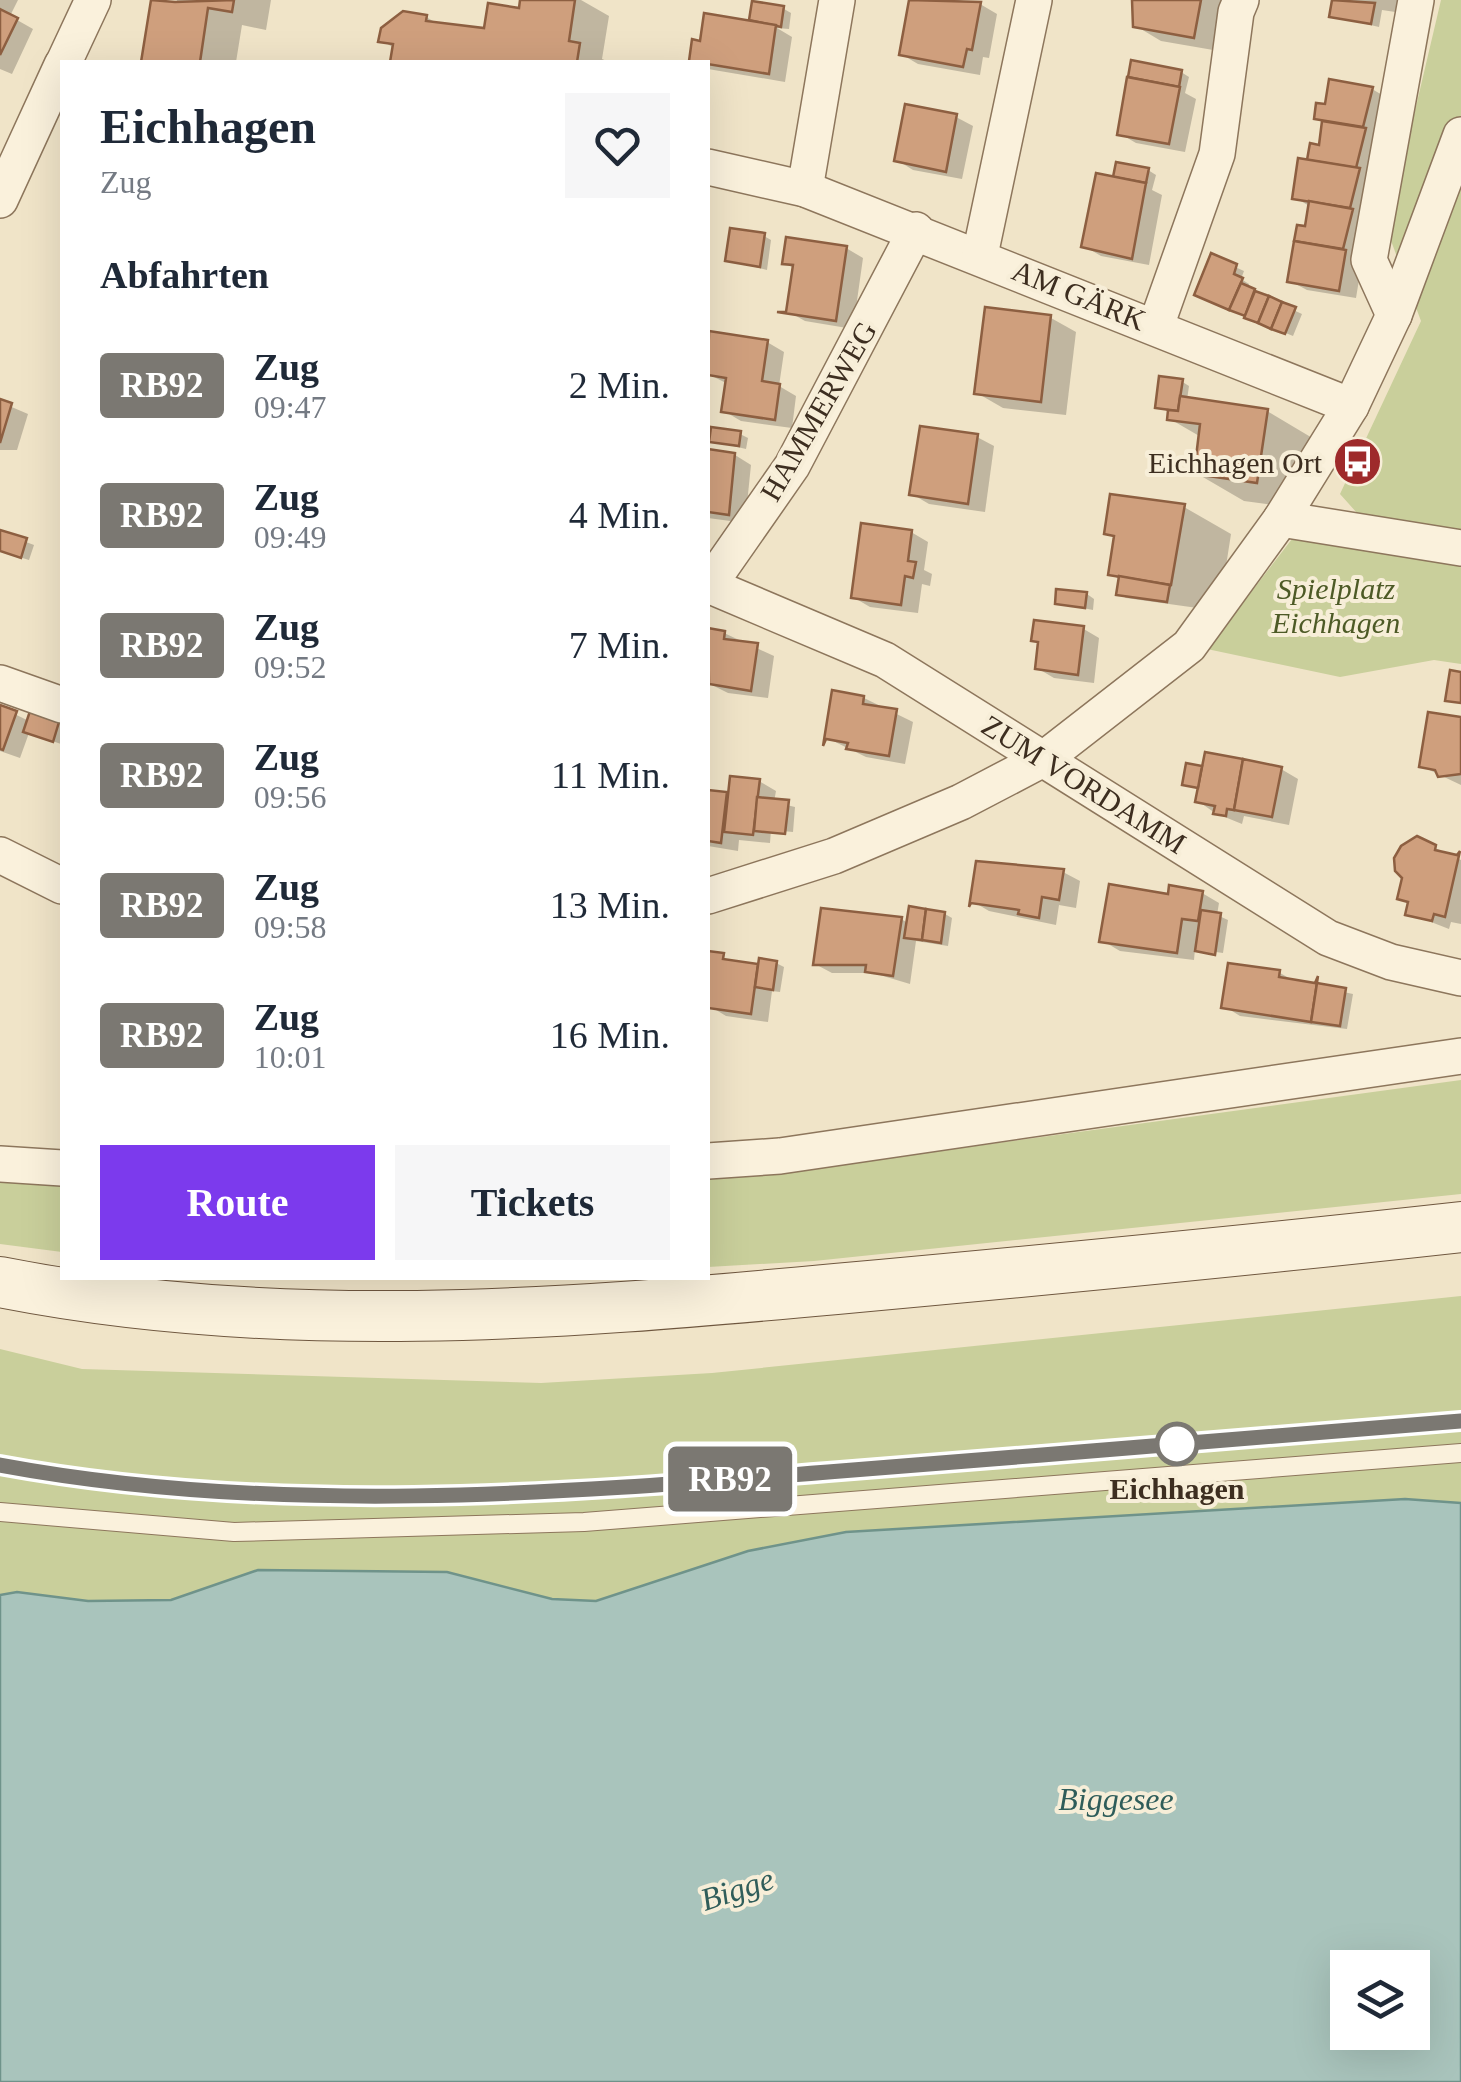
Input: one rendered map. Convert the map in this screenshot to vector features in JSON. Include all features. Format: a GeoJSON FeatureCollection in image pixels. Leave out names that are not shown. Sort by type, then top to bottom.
{"type":"FeatureCollection","features":[{"type":"Feature","properties":{"kind":"main road"},"geometry":{"type":"LineString","coordinates":[[0,1282],[156,1306],[262,1314],[371,1319],[512,1316],[1164,1259],[1461,1227]]}},
{"type":"Feature","properties":{"kind":"street"},"geometry":{"type":"LineString","coordinates":[[65,60],[93,0]]}},
{"type":"Feature","properties":{"kind":"street"},"geometry":{"type":"LineString","coordinates":[[805,188],[837,0]]}},
{"type":"Feature","properties":{"kind":"street"},"geometry":{"type":"LineString","coordinates":[[980,255],[1034,0]]}},
{"type":"Feature","properties":{"kind":"street"},"geometry":{"type":"LineString","coordinates":[[1156,326],[1216,154],[1236,12],[1241,0]]}},
{"type":"Feature","properties":{"kind":"street"},"geometry":{"type":"LineString","coordinates":[[1394,314],[1369,260],[1416,0]]}},
{"type":"Feature","properties":{"kind":"street"},"geometry":{"type":"LineString","coordinates":[[0,200],[60,70]]}},
{"type":"Feature","properties":{"kind":"street"},"geometry":{"type":"LineString","coordinates":[[710,895],[834,856],[961,802],[1045,758],[1189,646],[1282,519],[1351,406],[1394,314],[1461,134]]}},
{"type":"Feature","properties":{"kind":"street","name":"AM GÄRK"},"geometry":{"type":"LineString","coordinates":[[710,167],[805,188],[1351,406]]}},
{"type":"Feature","properties":{"kind":"street","name":"HAMMERWEG"},"geometry":{"type":"LineString","coordinates":[[710,582],[792,466],[916,230]]}},
{"type":"Feature","properties":{"kind":"street"},"geometry":{"type":"LineString","coordinates":[[1282,519],[1461,548]]}},
{"type":"Feature","properties":{"kind":"street","name":"ZUM VORDAMM"},"geometry":{"type":"LineString","coordinates":[[710,586],[884,660],[1328,938],[1391,962],[1461,978]]}},
{"type":"Feature","properties":{"kind":"street"},"geometry":{"type":"LineString","coordinates":[[0,683],[60,704]]}},
{"type":"Feature","properties":{"kind":"street"},"geometry":{"type":"LineString","coordinates":[[0,855],[60,885]]}},
{"type":"Feature","properties":{"kind":"street"},"geometry":{"type":"LineString","coordinates":[[710,1161],[780,1156],[1461,1056]]}},
{"type":"Feature","properties":{"kind":"street"},"geometry":{"type":"LineString","coordinates":[[0,1164],[60,1168]]}},
{"type":"Feature","properties":{"kind":"lane"},"geometry":{"type":"LineString","coordinates":[[0,1512],[234,1532],[584,1522],[1461,1452]]}},
{"type":"Feature","properties":{"kind":"green space"},"geometry":{"type":"Polygon","coordinates":[[[1441,0],[1461,0],[1461,532],[1366,523],[1340,494],[1421,321],[1387,230],[1441,0]]]}},
{"type":"Feature","properties":{"kind":"green space","name":"Spielplatz Eichhagen"},"geometry":{"type":"Polygon","coordinates":[[[1314,529],[1461,554],[1461,664],[1434,660],[1340,677],[1207,649],[1292,539],[1314,529]]]}},
{"type":"Feature","properties":{"kind":"green space"},"geometry":{"type":"Polygon","coordinates":[[[1461,1080],[1461,1194],[814,1261],[710,1267],[710,1178],[776,1173],[1461,1080]]]}},
{"type":"Feature","properties":{"kind":"green space"},"geometry":{"type":"Polygon","coordinates":[[[0,1180],[60,1184],[60,1252],[0,1244],[0,1180]]]}},
{"type":"Feature","properties":{"kind":"green space"},"geometry":{"type":"Polygon","coordinates":[[[1461,1296],[1461,1503],[1405,1499],[846,1532],[748,1551],[596,1601],[552,1599],[447,1572],[258,1570],[171,1600],[88,1601],[17,1592],[0,1595],[0,1349],[82,1369],[541,1383],[712,1373],[1461,1296]]]}},
{"type":"Feature","properties":{"kind":"water","name":"Biggesee"},"geometry":{"type":"Polygon","coordinates":[[[1405,1499],[1461,1503],[1461,2082],[0,2082],[0,1595],[17,1592],[88,1601],[171,1600],[258,1570],[447,1572],[552,1599],[596,1601],[748,1551],[846,1532],[1405,1499]]]}},
{"type":"Feature","properties":{"kind":"building"},"geometry":{"type":"Polygon","coordinates":[[[151,0],[234,0],[232,12],[208,8],[200,60],[141,60],[151,0]]]}},
{"type":"Feature","properties":{"kind":"building"},"geometry":{"type":"Polygon","coordinates":[[[520,0],[575,0],[569,41],[580,43],[577,60],[390,60],[393,44],[378,42],[381,28],[403,11],[427,15],[426,21],[484,28],[488,3],[519,8],[520,0]]]}},
{"type":"Feature","properties":{"kind":"building"},"geometry":{"type":"Polygon","coordinates":[[[909,0],[981,2],[972,50],[967,49],[963,67],[899,55],[909,0]]]}},
{"type":"Feature","properties":{"kind":"building"},"geometry":{"type":"Polygon","coordinates":[[[1132,0],[1201,0],[1194,38],[1133,27],[1132,0]]]}},
{"type":"Feature","properties":{"kind":"building"},"geometry":{"type":"Polygon","coordinates":[[[1332,0],[1375,3],[1371,24],[1329,17],[1332,0]]]}},
{"type":"Feature","properties":{"kind":"building"},"geometry":{"type":"Polygon","coordinates":[[[752,1],[784,6],[781,27],[749,20],[752,1]]]}},
{"type":"Feature","properties":{"kind":"building"},"geometry":{"type":"Polygon","coordinates":[[[0,9],[18,18],[0,55],[0,9]]]}},
{"type":"Feature","properties":{"kind":"building"},"geometry":{"type":"Polygon","coordinates":[[[704,13],[776,25],[769,74],[710,64],[710,60],[689,60],[692,39],[700,41],[704,13]]]}},
{"type":"Feature","properties":{"kind":"building"},"geometry":{"type":"Polygon","coordinates":[[[1131,60],[1182,70],[1179,87],[1128,77],[1131,60]]]}},
{"type":"Feature","properties":{"kind":"building"},"geometry":{"type":"Polygon","coordinates":[[[1127,77],[1180,87],[1169,144],[1117,135],[1127,77]]]}},
{"type":"Feature","properties":{"kind":"building"},"geometry":{"type":"Polygon","coordinates":[[[1329,79],[1373,87],[1363,127],[1314,119],[1316,103],[1325,104],[1329,79]]]}},
{"type":"Feature","properties":{"kind":"building"},"geometry":{"type":"Polygon","coordinates":[[[905,104],[957,114],[946,172],[894,161],[905,104]]]}},
{"type":"Feature","properties":{"kind":"building"},"geometry":{"type":"Polygon","coordinates":[[[1322,121],[1366,128],[1356,168],[1307,160],[1310,143],[1319,145],[1322,121]]]}},
{"type":"Feature","properties":{"kind":"building"},"geometry":{"type":"Polygon","coordinates":[[[1298,158],[1360,168],[1350,208],[1292,199],[1298,158]]]}},
{"type":"Feature","properties":{"kind":"building"},"geometry":{"type":"Polygon","coordinates":[[[1116,162],[1149,168],[1146,183],[1113,177],[1116,162]]]}},
{"type":"Feature","properties":{"kind":"building"},"geometry":{"type":"Polygon","coordinates":[[[1096,173],[1146,183],[1132,259],[1081,247],[1096,173]]]}},
{"type":"Feature","properties":{"kind":"building"},"geometry":{"type":"Polygon","coordinates":[[[1309,201],[1353,209],[1343,249],[1294,241],[1297,225],[1305,226],[1309,201]]]}},
{"type":"Feature","properties":{"kind":"building"},"geometry":{"type":"Polygon","coordinates":[[[730,228],[765,233],[760,267],[725,261],[730,228]]]}},
{"type":"Feature","properties":{"kind":"building"},"geometry":{"type":"Polygon","coordinates":[[[786,237],[847,246],[836,321],[777,312],[786,312],[793,265],[782,264],[786,237]]]}},
{"type":"Feature","properties":{"kind":"building"},"geometry":{"type":"Polygon","coordinates":[[[1294,241],[1346,250],[1339,291],[1287,282],[1294,241]]]}},
{"type":"Feature","properties":{"kind":"building"},"geometry":{"type":"Polygon","coordinates":[[[1211,253],[1237,264],[1234,274],[1243,278],[1229,310],[1194,295],[1211,253]]]}},
{"type":"Feature","properties":{"kind":"building"},"geometry":{"type":"Polygon","coordinates":[[[1241,283],[1255,289],[1245,316],[1229,310],[1241,283]]]}},
{"type":"Feature","properties":{"kind":"building"},"geometry":{"type":"Polygon","coordinates":[[[1255,291],[1269,296],[1258,323],[1244,318],[1255,291]]]}},
{"type":"Feature","properties":{"kind":"building"},"geometry":{"type":"Polygon","coordinates":[[[1269,296],[1282,302],[1271,329],[1258,323],[1269,296]]]}},
{"type":"Feature","properties":{"kind":"building"},"geometry":{"type":"Polygon","coordinates":[[[1282,302],[1296,307],[1285,334],[1271,329],[1282,302]]]}},
{"type":"Feature","properties":{"kind":"building"},"geometry":{"type":"Polygon","coordinates":[[[985,307],[1051,315],[1041,402],[974,394],[985,307]]]}},
{"type":"Feature","properties":{"kind":"building"},"geometry":{"type":"Polygon","coordinates":[[[710,331],[768,340],[762,381],[780,384],[775,420],[721,412],[726,378],[710,375],[710,331]]]}},
{"type":"Feature","properties":{"kind":"building"},"geometry":{"type":"Polygon","coordinates":[[[1159,376],[1183,379],[1178,411],[1155,408],[1159,376]]]}},
{"type":"Feature","properties":{"kind":"building"},"geometry":{"type":"Polygon","coordinates":[[[1180,396],[1268,409],[1257,483],[1194,474],[1200,424],[1167,420],[1168,410],[1178,411],[1180,396]]]}},
{"type":"Feature","properties":{"kind":"building"},"geometry":{"type":"Polygon","coordinates":[[[0,399],[12,403],[0,443],[0,399]]]}},
{"type":"Feature","properties":{"kind":"building"},"geometry":{"type":"Polygon","coordinates":[[[920,426],[978,434],[968,504],[909,495],[920,426]]]}},
{"type":"Feature","properties":{"kind":"building"},"geometry":{"type":"Polygon","coordinates":[[[711,427],[741,431],[739,446],[710,442],[711,427]]]}},
{"type":"Feature","properties":{"kind":"building"},"geometry":{"type":"Polygon","coordinates":[[[710,449],[735,453],[729,515],[710,512],[710,449]]]}},
{"type":"Feature","properties":{"kind":"building"},"geometry":{"type":"Polygon","coordinates":[[[1110,494],[1185,504],[1171,585],[1108,575],[1114,536],[1104,534],[1110,494]]]}},
{"type":"Feature","properties":{"kind":"building"},"geometry":{"type":"Polygon","coordinates":[[[861,523],[912,530],[908,561],[916,562],[913,578],[905,576],[901,605],[851,598],[861,523]]]}},
{"type":"Feature","properties":{"kind":"building"},"geometry":{"type":"Polygon","coordinates":[[[0,530],[27,538],[21,558],[0,551],[0,530]]]}},
{"type":"Feature","properties":{"kind":"building"},"geometry":{"type":"Polygon","coordinates":[[[1119,576],[1170,585],[1167,602],[1116,595],[1119,576]]]}},
{"type":"Feature","properties":{"kind":"building"},"geometry":{"type":"Polygon","coordinates":[[[1056,589],[1087,592],[1085,608],[1055,604],[1056,589]]]}},
{"type":"Feature","properties":{"kind":"building"},"geometry":{"type":"Polygon","coordinates":[[[1034,620],[1084,626],[1078,675],[1035,669],[1038,642],[1031,641],[1034,620]]]}},
{"type":"Feature","properties":{"kind":"building"},"geometry":{"type":"Polygon","coordinates":[[[710,628],[725,631],[724,639],[758,643],[751,691],[710,684],[710,628]]]}},
{"type":"Feature","properties":{"kind":"building"},"geometry":{"type":"Polygon","coordinates":[[[1450,670],[1461,672],[1461,703],[1445,701],[1450,670]]]}},
{"type":"Feature","properties":{"kind":"building"},"geometry":{"type":"Polygon","coordinates":[[[832,690],[864,696],[863,704],[897,709],[889,756],[846,749],[848,743],[826,739],[823,746],[832,690]]]}},
{"type":"Feature","properties":{"kind":"building"},"geometry":{"type":"Polygon","coordinates":[[[33,702],[60,711],[53,742],[23,732],[33,702]]]}},
{"type":"Feature","properties":{"kind":"building"},"geometry":{"type":"Polygon","coordinates":[[[0,705],[17,711],[3,750],[0,749],[0,705]]]}},
{"type":"Feature","properties":{"kind":"building"},"geometry":{"type":"Polygon","coordinates":[[[1428,712],[1461,717],[1461,774],[1438,777],[1435,770],[1419,767],[1428,712]]]}},
{"type":"Feature","properties":{"kind":"building"},"geometry":{"type":"Polygon","coordinates":[[[1205,752],[1243,759],[1234,810],[1227,809],[1226,816],[1213,814],[1215,806],[1195,802],[1205,752]]]}},
{"type":"Feature","properties":{"kind":"building"},"geometry":{"type":"Polygon","coordinates":[[[1243,759],[1282,767],[1272,817],[1234,810],[1243,759]]]}},
{"type":"Feature","properties":{"kind":"building"},"geometry":{"type":"Polygon","coordinates":[[[1186,763],[1202,766],[1198,788],[1182,785],[1186,763]]]}},
{"type":"Feature","properties":{"kind":"building"},"geometry":{"type":"Polygon","coordinates":[[[730,776],[760,779],[753,835],[724,832],[730,776]]]}},
{"type":"Feature","properties":{"kind":"building"},"geometry":{"type":"Polygon","coordinates":[[[710,790],[727,792],[721,843],[710,841],[710,790]]]}},
{"type":"Feature","properties":{"kind":"building"},"geometry":{"type":"Polygon","coordinates":[[[757,797],[789,800],[785,834],[754,831],[757,797]]]}},
{"type":"Feature","properties":{"kind":"building"},"geometry":{"type":"Polygon","coordinates":[[[1417,836],[1436,845],[1435,850],[1457,855],[1460,851],[1445,917],[1434,914],[1432,921],[1405,915],[1408,902],[1397,899],[1402,878],[1395,871],[1394,858],[1401,846],[1417,836]]]}},
{"type":"Feature","properties":{"kind":"building"},"geometry":{"type":"Polygon","coordinates":[[[976,861],[1064,869],[1059,900],[1042,897],[1039,918],[1018,914],[1019,910],[971,903],[969,907],[976,861]]]}},
{"type":"Feature","properties":{"kind":"building"},"geometry":{"type":"Polygon","coordinates":[[[1109,884],[1168,894],[1169,885],[1203,891],[1198,921],[1182,919],[1177,953],[1099,942],[1109,884]]]}},
{"type":"Feature","properties":{"kind":"building"},"geometry":{"type":"Polygon","coordinates":[[[909,906],[926,909],[922,940],[904,938],[909,906]]]}},
{"type":"Feature","properties":{"kind":"building"},"geometry":{"type":"Polygon","coordinates":[[[821,908],[902,917],[893,976],[865,972],[866,965],[813,965],[821,908]]]}},
{"type":"Feature","properties":{"kind":"building"},"geometry":{"type":"Polygon","coordinates":[[[926,909],[945,912],[941,943],[922,940],[926,909]]]}},
{"type":"Feature","properties":{"kind":"building"},"geometry":{"type":"Polygon","coordinates":[[[1201,910],[1221,913],[1215,955],[1195,951],[1201,910]]]}},
{"type":"Feature","properties":{"kind":"building"},"geometry":{"type":"Polygon","coordinates":[[[710,951],[724,953],[723,959],[758,964],[751,1014],[710,1008],[710,951]]]}},
{"type":"Feature","properties":{"kind":"building"},"geometry":{"type":"Polygon","coordinates":[[[759,958],[777,961],[773,990],[755,987],[759,958]]]}},
{"type":"Feature","properties":{"kind":"building"},"geometry":{"type":"Polygon","coordinates":[[[1228,963],[1280,970],[1279,977],[1315,983],[1318,976],[1311,1022],[1221,1008],[1228,963]]]}},
{"type":"Feature","properties":{"kind":"building"},"geometry":{"type":"Polygon","coordinates":[[[1317,983],[1346,988],[1340,1026],[1311,1022],[1317,983]]]}},
{"type":"Feature","properties":{"kind":"railway"},"geometry":{"type":"LineString","coordinates":[[0,1465],[102,1481],[205,1490],[307,1495],[513,1493],[1461,1421]]}},
{"type":"Feature","properties":{"kind":"train","name":"RB92"},"geometry":{"type":"LineString","coordinates":[[0,1465],[162,1487],[400,1498],[627,1488],[1461,1421]]}},
{"type":"Feature","properties":{"kind":"place","name":"Eichhagen Ort"},"geometry":{"type":"Point","coordinates":[1357,462]}},
{"type":"Feature","properties":{"kind":"place","name":"Eichhagen"},"geometry":{"type":"Point","coordinates":[1177,1444]}},
{"type":"Feature","properties":{"kind":"water label","name":"Bigge"},"geometry":{"type":"Point","coordinates":[737,1889]}}]}
